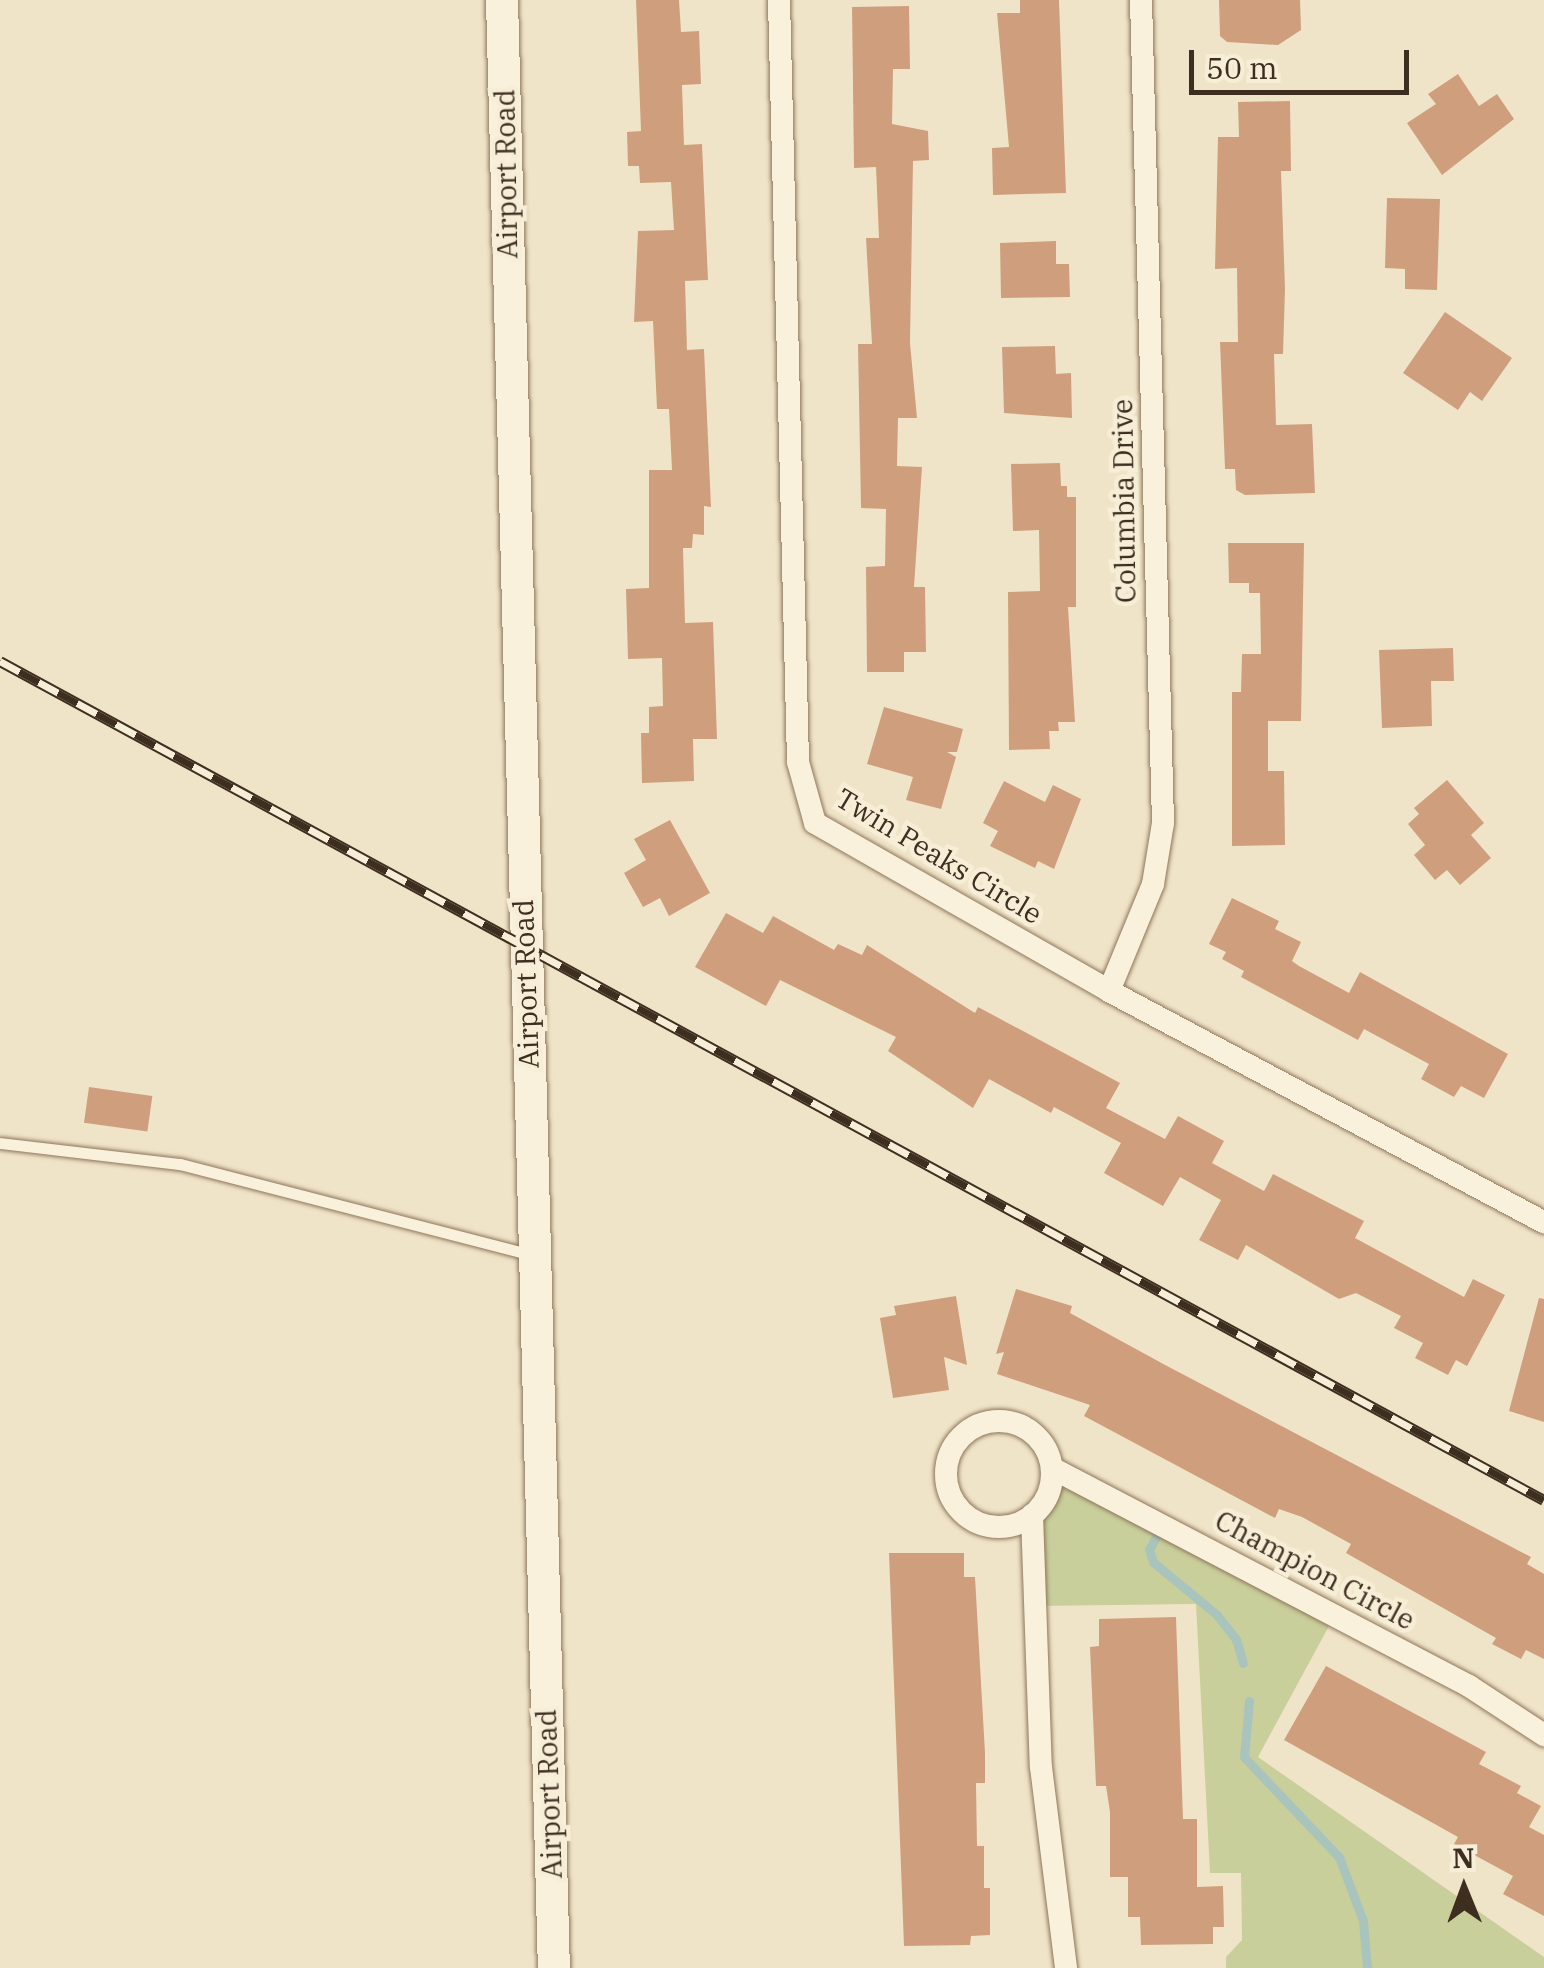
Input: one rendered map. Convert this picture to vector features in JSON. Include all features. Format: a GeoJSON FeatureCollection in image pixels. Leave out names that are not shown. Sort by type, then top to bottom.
{"type":"FeatureCollection","features":[{"type":"Feature","properties":{"kind":"main road","name":"Airport Road"},"geometry":{"type":"LineString","coordinates":[[502,0],[554,1968]]}},
{"type":"Feature","properties":{"kind":"street","name":"Twin Peaks Circle"},"geometry":{"type":"LineString","coordinates":[[779,0],[798,762],[815,823],[1109,991],[1544,1222]]}},
{"type":"Feature","properties":{"kind":"street","name":"Columbia Drive"},"geometry":{"type":"LineString","coordinates":[[1109,991],[1154,884],[1163,823],[1142,0]]}},
{"type":"Feature","properties":{"kind":"street"},"geometry":{"type":"LineString","coordinates":[[1006,1421],[1037,1437],[1052,1468],[1048,1494],[1032,1515],[1000,1527],[967,1516],[947,1488],[949,1454],[972,1427],[1006,1421]]}},
{"type":"Feature","properties":{"kind":"street","name":"Champion Circle"},"geometry":{"type":"LineString","coordinates":[[1052,1468],[1468,1686],[1544,1735]]}},
{"type":"Feature","properties":{"kind":"street"},"geometry":{"type":"LineString","coordinates":[[1032,1515],[1041,1766],[1066,1968]]}},
{"type":"Feature","properties":{"kind":"lane"},"geometry":{"type":"LineString","coordinates":[[0,1143],[180,1164],[534,1255]]}},
{"type":"Feature","properties":{"kind":"green space"},"geometry":{"type":"Polygon","coordinates":[[[1052,1478],[1335,1615],[1258,1757],[1544,1957],[1544,1968],[1226,1968],[1226,1957],[1242,1940],[1241,1873],[1210,1873],[1196,1604],[1035,1606],[1039,1509],[1052,1478]]]}},
{"type":"Feature","properties":{"kind":"building"},"geometry":{"type":"Polygon","coordinates":[[[636,0],[679,0],[681,32],[699,31],[701,84],[682,85],[684,145],[702,144],[708,280],[685,281],[687,350],[704,349],[711,507],[704,506],[704,535],[693,534],[692,548],[683,548],[685,623],[713,622],[717,739],[693,739],[694,781],[642,783],[641,733],[649,733],[649,707],[663,706],[662,658],[628,659],[626,589],[649,588],[649,470],[672,470],[669,409],[657,409],[653,321],[634,322],[638,231],[674,230],[671,182],[640,183],[639,166],[628,166],[627,132],[641,131],[636,0]]]}},
{"type":"Feature","properties":{"kind":"building"},"geometry":{"type":"Polygon","coordinates":[[[1020,0],[1059,0],[1066,193],[993,195],[992,148],[1009,147],[997,13],[1020,13],[1020,0]]]}},
{"type":"Feature","properties":{"kind":"building"},"geometry":{"type":"Polygon","coordinates":[[[1219,0],[1300,0],[1301,30],[1278,45],[1227,42],[1220,36],[1219,0]]]}},
{"type":"Feature","properties":{"kind":"building"},"geometry":{"type":"Polygon","coordinates":[[[909,6],[910,69],[893,69],[892,124],[928,131],[929,160],[913,161],[910,343],[917,418],[898,418],[897,466],[922,467],[914,587],[925,587],[926,652],[904,652],[904,672],[867,672],[866,567],[885,566],[886,509],[861,508],[858,344],[872,344],[866,238],[879,238],[876,167],[854,168],[852,7],[909,6]]]}},
{"type":"Feature","properties":{"kind":"building"},"geometry":{"type":"Polygon","coordinates":[[[1458,74],[1479,106],[1497,94],[1514,119],[1442,175],[1407,123],[1436,104],[1428,94],[1458,74]]]}},
{"type":"Feature","properties":{"kind":"building"},"geometry":{"type":"Polygon","coordinates":[[[1290,101],[1291,171],[1281,171],[1285,289],[1283,354],[1274,354],[1276,425],[1312,424],[1315,493],[1245,495],[1236,490],[1235,469],[1225,469],[1220,342],[1238,342],[1237,268],[1215,269],[1218,137],[1239,137],[1238,102],[1290,101]]]}},
{"type":"Feature","properties":{"kind":"building"},"geometry":{"type":"Polygon","coordinates":[[[1387,198],[1440,199],[1437,290],[1405,289],[1405,269],[1385,268],[1387,198]]]}},
{"type":"Feature","properties":{"kind":"building"},"geometry":{"type":"Polygon","coordinates":[[[1056,241],[1056,264],[1069,264],[1070,297],[1001,298],[1000,243],[1056,241]]]}},
{"type":"Feature","properties":{"kind":"building"},"geometry":{"type":"Polygon","coordinates":[[[1445,312],[1512,358],[1482,401],[1470,392],[1458,410],[1403,373],[1445,312]]]}},
{"type":"Feature","properties":{"kind":"building"},"geometry":{"type":"Polygon","coordinates":[[[1055,346],[1056,374],[1071,373],[1072,418],[1004,413],[1002,347],[1055,346]]]}},
{"type":"Feature","properties":{"kind":"building"},"geometry":{"type":"Polygon","coordinates":[[[1060,463],[1061,486],[1067,486],[1067,497],[1076,497],[1076,607],[1068,607],[1075,722],[1058,722],[1059,731],[1049,731],[1050,749],[1009,750],[1008,592],[1040,591],[1039,530],[1013,531],[1011,464],[1060,463]]]}},
{"type":"Feature","properties":{"kind":"building"},"geometry":{"type":"Polygon","coordinates":[[[1228,543],[1304,543],[1301,721],[1268,721],[1268,771],[1284,771],[1285,845],[1232,846],[1232,692],[1241,692],[1242,654],[1261,654],[1260,593],[1249,593],[1249,583],[1229,583],[1228,543]]]}},
{"type":"Feature","properties":{"kind":"building"},"geometry":{"type":"Polygon","coordinates":[[[1453,648],[1454,681],[1431,681],[1432,726],[1382,728],[1379,650],[1453,648]]]}},
{"type":"Feature","properties":{"kind":"building"},"geometry":{"type":"Polygon","coordinates":[[[884,707],[963,729],[957,752],[947,752],[956,757],[941,809],[906,800],[913,777],[867,764],[884,707]]]}},
{"type":"Feature","properties":{"kind":"building"},"geometry":{"type":"Polygon","coordinates":[[[1447,780],[1484,823],[1471,835],[1491,858],[1460,885],[1447,870],[1435,880],[1414,855],[1425,845],[1408,824],[1419,814],[1414,808],[1447,780]]]}},
{"type":"Feature","properties":{"kind":"building"},"geometry":{"type":"Polygon","coordinates":[[[1004,781],[1045,802],[1053,785],[1081,799],[1054,869],[1038,861],[1035,868],[990,846],[998,831],[983,823],[1004,781]]]}},
{"type":"Feature","properties":{"kind":"building"},"geometry":{"type":"Polygon","coordinates":[[[670,820],[710,893],[669,916],[660,898],[643,907],[624,873],[646,860],[634,839],[670,820]]]}},
{"type":"Feature","properties":{"kind":"building"},"geometry":{"type":"Polygon","coordinates":[[[1232,898],[1279,921],[1275,929],[1301,942],[1292,961],[1299,966],[1349,993],[1360,972],[1508,1054],[1484,1098],[1461,1086],[1454,1097],[1421,1079],[1429,1064],[1364,1029],[1358,1040],[1241,977],[1244,971],[1222,959],[1226,952],[1209,944],[1232,898]]]}},
{"type":"Feature","properties":{"kind":"building"},"geometry":{"type":"Polygon","coordinates":[[[726,913],[763,933],[773,916],[834,950],[838,944],[862,955],[867,945],[975,1013],[978,1007],[1120,1083],[1106,1108],[1165,1139],[1178,1116],[1224,1141],[1212,1163],[1264,1191],[1273,1174],[1364,1221],[1355,1238],[1464,1297],[1473,1279],[1505,1295],[1467,1366],[1456,1360],[1448,1375],[1415,1358],[1423,1343],[1394,1328],[1401,1316],[1356,1293],[1339,1299],[1246,1245],[1238,1260],[1199,1240],[1221,1200],[1180,1177],[1163,1206],[1104,1173],[1121,1143],[1054,1107],[1051,1113],[989,1079],[973,1108],[888,1051],[896,1037],[780,980],[766,1006],[695,967],[726,913]]]}},
{"type":"Feature","properties":{"kind":"building"},"geometry":{"type":"Polygon","coordinates":[[[89,1087],[152,1096],[147,1132],[84,1123],[89,1087]]]}},
{"type":"Feature","properties":{"kind":"building"},"geometry":{"type":"Polygon","coordinates":[[[1016,1289],[1072,1306],[1070,1313],[1531,1557],[1527,1564],[1544,1574],[1544,1659],[1526,1650],[1521,1659],[1492,1644],[1496,1638],[1346,1553],[1351,1544],[1302,1517],[1279,1509],[1275,1518],[1084,1416],[1090,1405],[997,1374],[1004,1352],[996,1354],[1016,1289]]]}},
{"type":"Feature","properties":{"kind":"building"},"geometry":{"type":"Polygon","coordinates":[[[956,1296],[967,1365],[944,1357],[949,1390],[893,1398],[880,1318],[896,1315],[894,1306],[956,1296]]]}},
{"type":"Feature","properties":{"kind":"building"},"geometry":{"type":"Polygon","coordinates":[[[1539,1298],[1544,1299],[1544,1422],[1509,1411],[1539,1298]]]}},
{"type":"Feature","properties":{"kind":"building"},"geometry":{"type":"Polygon","coordinates":[[[889,1553],[964,1553],[964,1577],[975,1577],[985,1753],[985,1783],[976,1783],[977,1846],[984,1846],[984,1888],[990,1888],[990,1935],[971,1936],[970,1945],[904,1946],[889,1553]]]}},
{"type":"Feature","properties":{"kind":"building"},"geometry":{"type":"Polygon","coordinates":[[[1176,1617],[1183,1819],[1197,1819],[1197,1887],[1223,1886],[1224,1927],[1213,1927],[1213,1944],[1141,1945],[1140,1917],[1128,1917],[1128,1877],[1110,1877],[1106,1786],[1096,1786],[1090,1647],[1099,1646],[1099,1619],[1176,1617]]]}},
{"type":"Feature","properties":{"kind":"building"},"geometry":{"type":"Polygon","coordinates":[[[1326,1666],[1486,1752],[1479,1764],[1521,1786],[1517,1793],[1541,1806],[1529,1827],[1544,1835],[1544,1916],[1503,1894],[1513,1876],[1454,1844],[1458,1837],[1284,1740],[1326,1666]]]}},
{"type":"Feature","properties":{"kind":"waterway"},"geometry":{"type":"LineString","coordinates":[[1162,1526],[1149,1549],[1153,1562],[1217,1615],[1236,1639],[1243,1663]]}},
{"type":"Feature","properties":{"kind":"waterway"},"geometry":{"type":"LineString","coordinates":[[1249,1701],[1244,1757],[1339,1857],[1363,1921],[1367,1968]]}},
{"type":"Feature","properties":{"kind":"railway"},"geometry":{"type":"LineString","coordinates":[[0,661],[1544,1500]]}}]}
